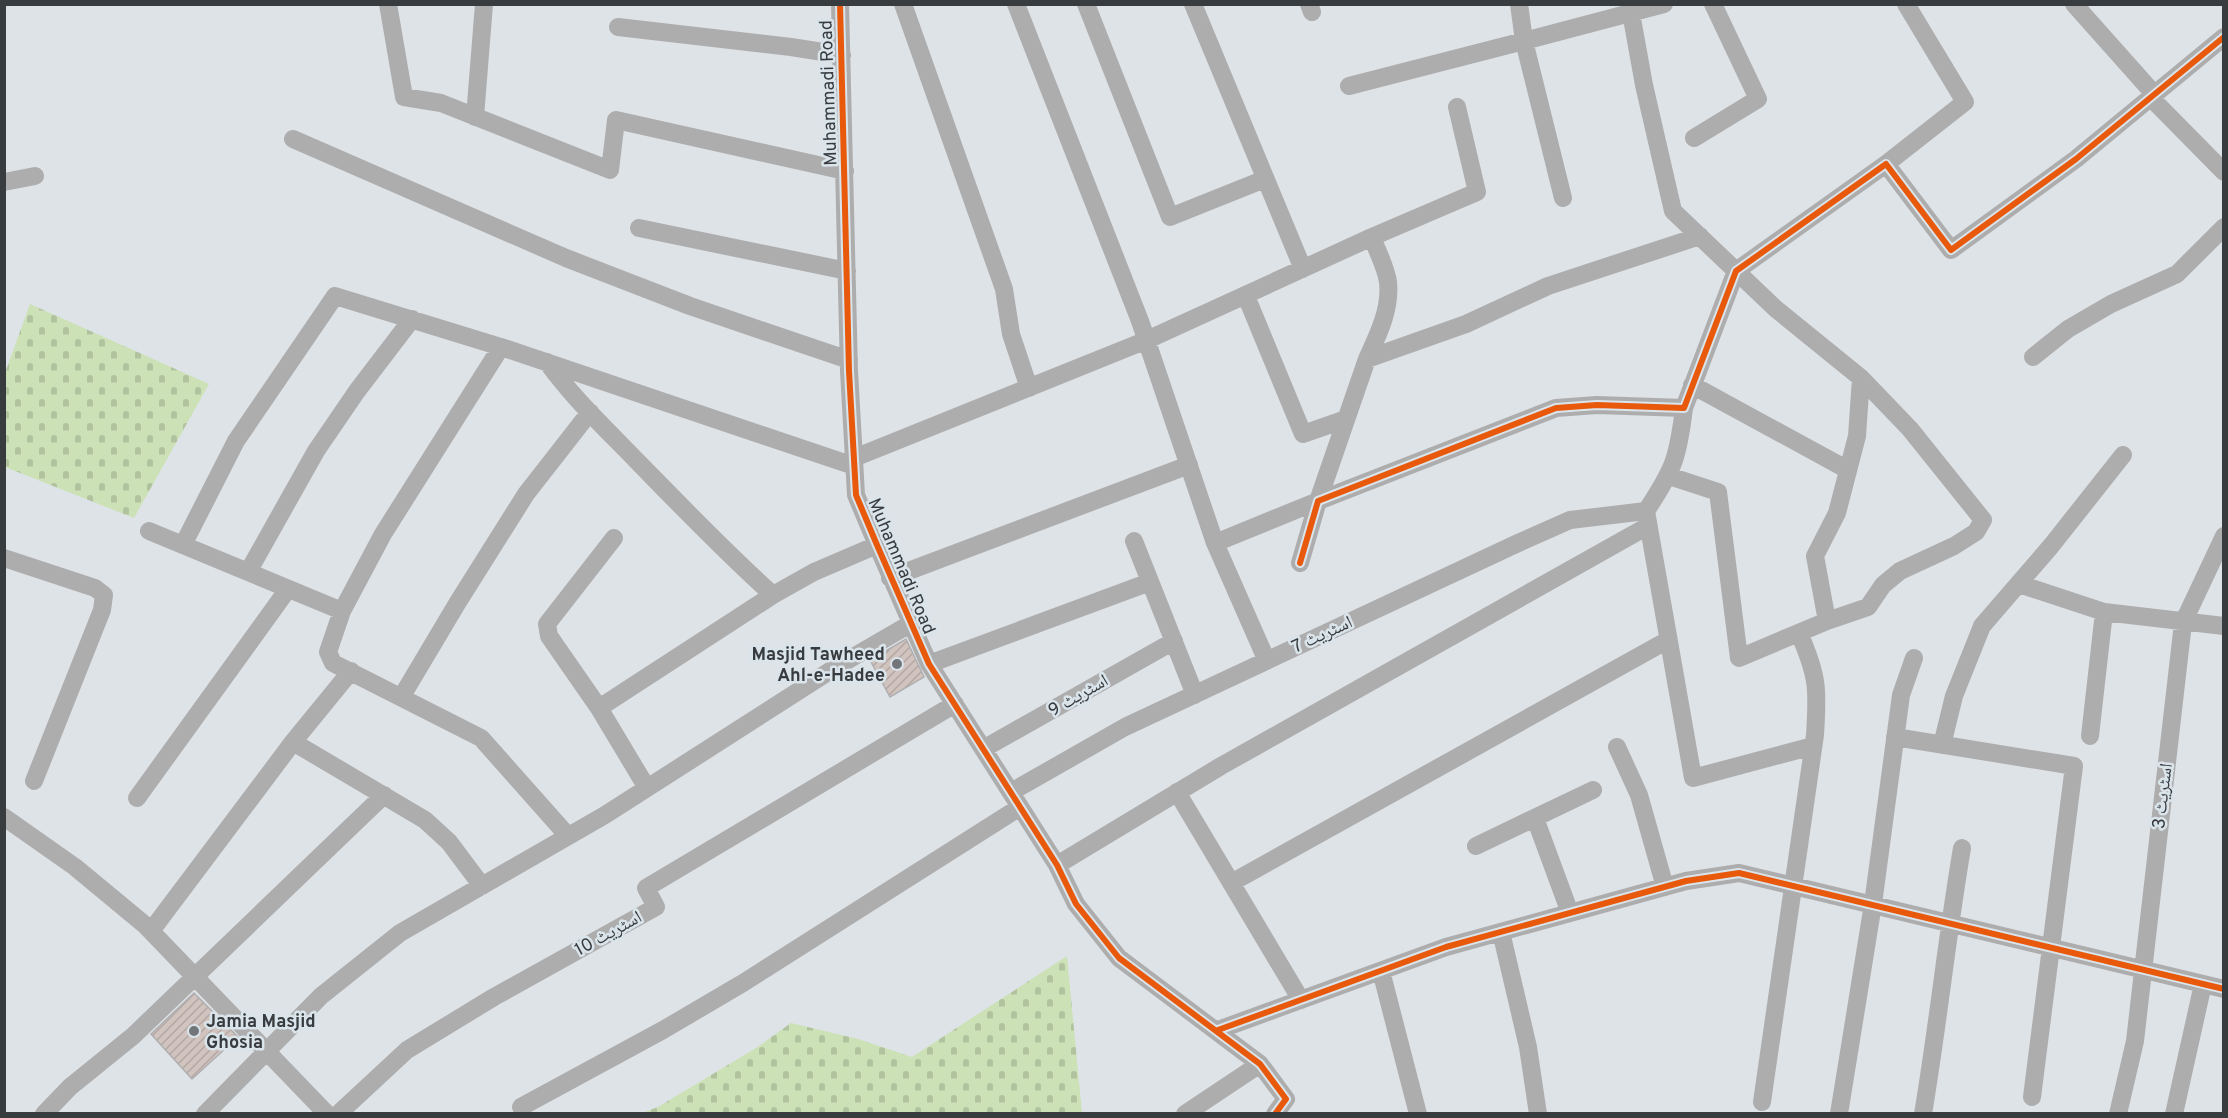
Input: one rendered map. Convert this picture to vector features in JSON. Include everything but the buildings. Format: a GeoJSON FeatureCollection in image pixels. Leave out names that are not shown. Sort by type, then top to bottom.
{"type":"FeatureCollection","features":[{"type":"Feature","properties":{"kind":"street"},"geometry":{"type":"LineString","coordinates":[[388,4],[404,97],[441,103],[610,170],[616,120],[846,171]]}},
{"type":"Feature","properties":{"kind":"street"},"geometry":{"type":"LineString","coordinates":[[475,117],[484,4]]}},
{"type":"Feature","properties":{"kind":"street","name":"Muhammadi Road"},"geometry":{"type":"LineString","coordinates":[[840,4],[849,360],[856,495],[929,664],[1057,865],[1076,904],[1119,958],[1218,1030],[1260,1064],[1286,1099],[1275,1113]]}},
{"type":"Feature","properties":{"kind":"street"},"geometry":{"type":"LineString","coordinates":[[903,4],[1004,289],[1011,334],[1029,388]]}},
{"type":"Feature","properties":{"kind":"street"},"geometry":{"type":"LineString","coordinates":[[1016,4],[1147,340],[1215,543],[1266,659]]}},
{"type":"Feature","properties":{"kind":"street"},"geometry":{"type":"LineString","coordinates":[[1086,4],[1170,217],[1265,179]]}},
{"type":"Feature","properties":{"kind":"street"},"geometry":{"type":"LineString","coordinates":[[1193,4],[1303,269]]}},
{"type":"Feature","properties":{"kind":"street"},"geometry":{"type":"LineString","coordinates":[[1519,4],[1524,41],[1563,198]]}},
{"type":"Feature","properties":{"kind":"street"},"geometry":{"type":"LineString","coordinates":[[1349,86],[1664,4]]}},
{"type":"Feature","properties":{"kind":"street"},"geometry":{"type":"LineString","coordinates":[[1694,138],[1758,99],[1713,4]]}},
{"type":"Feature","properties":{"kind":"street"},"geometry":{"type":"LineString","coordinates":[[1057,865],[1177,792],[1647,518],[1670,476],[1679,451],[1684,408],[1736,271],[1886,164],[1965,102],[1906,4]]}},
{"type":"Feature","properties":{"kind":"street"},"geometry":{"type":"LineString","coordinates":[[2077,6],[2153,96],[2223,171]]}},
{"type":"Feature","properties":{"kind":"street"},"geometry":{"type":"LineString","coordinates":[[1631,13],[1644,85],[1673,210],[1776,309],[1861,378],[1910,429],[1983,520],[1976,532],[1954,546],[1900,571],[1883,585],[1868,607],[1827,621],[1739,658],[1718,492],[1670,476]]}},
{"type":"Feature","properties":{"kind":"street"},"geometry":{"type":"LineString","coordinates":[[618,27],[792,46],[842,55]]}},
{"type":"Feature","properties":{"kind":"street"},"geometry":{"type":"LineString","coordinates":[[1886,164],[1951,250],[2076,159],[2223,37]]}},
{"type":"Feature","properties":{"kind":"street"},"geometry":{"type":"LineString","coordinates":[[183,545],[236,441],[335,296],[501,347],[854,462],[1147,340],[1372,237],[1477,192],[1457,107]]}},
{"type":"Feature","properties":{"kind":"street"},"geometry":{"type":"LineString","coordinates":[[293,139],[566,258],[690,306],[849,360]]}},
{"type":"Feature","properties":{"kind":"street"},"geometry":{"type":"LineString","coordinates":[[4,182],[35,176]]}},
{"type":"Feature","properties":{"kind":"street"},"geometry":{"type":"LineString","coordinates":[[2033,357],[2068,330],[2111,304],[2177,274],[2223,227]]}},
{"type":"Feature","properties":{"kind":"street"},"geometry":{"type":"LineString","coordinates":[[639,228],[847,271]]}},
{"type":"Feature","properties":{"kind":"street"},"geometry":{"type":"LineString","coordinates":[[1367,359],[1466,324],[1548,286],[1700,236]]}},
{"type":"Feature","properties":{"kind":"street"},"geometry":{"type":"LineString","coordinates":[[1300,563],[1346,419],[1367,359],[1382,326],[1388,298],[1388,280],[1372,237]]}},
{"type":"Feature","properties":{"kind":"street"},"geometry":{"type":"LineString","coordinates":[[1246,296],[1303,434],[1346,419]]}},
{"type":"Feature","properties":{"kind":"street"},"geometry":{"type":"LineString","coordinates":[[249,572],[316,451],[357,391],[412,319]]}},
{"type":"Feature","properties":{"kind":"street"},"geometry":{"type":"LineString","coordinates":[[501,347],[383,534],[342,611],[328,652],[333,663],[481,738],[568,836]]}},
{"type":"Feature","properties":{"kind":"street"},"geometry":{"type":"LineString","coordinates":[[547,362],[590,412],[726,552],[773,595]]}},
{"type":"Feature","properties":{"kind":"street"},"geometry":{"type":"LineString","coordinates":[[1827,621],[1815,556],[1837,513],[1857,436],[1861,378]]}},
{"type":"Feature","properties":{"kind":"street"},"geometry":{"type":"LineString","coordinates":[[1692,385],[1848,470]]}},
{"type":"Feature","properties":{"kind":"street"},"geometry":{"type":"LineString","coordinates":[[1215,543],[1556,408],[1597,405],[1684,408]]}},
{"type":"Feature","properties":{"kind":"street"},"geometry":{"type":"LineString","coordinates":[[402,696],[526,494],[590,412]]}},
{"type":"Feature","properties":{"kind":"street"},"geometry":{"type":"LineString","coordinates":[[1942,745],[1954,696],[1982,626],[2019,584],[2123,455]]}},
{"type":"Feature","properties":{"kind":"street"},"geometry":{"type":"LineString","coordinates":[[890,578],[1189,465]]}},
{"type":"Feature","properties":{"kind":"street"},"geometry":{"type":"LineString","coordinates":[[1647,518],[1693,778],[1814,746]]}},
{"type":"Feature","properties":{"kind":"street","name":"اسٹریٹ 7"},"geometry":{"type":"LineString","coordinates":[[521,1107],[663,1030],[743,983],[1125,727],[1266,659],[1570,520],[1647,518]]}},
{"type":"Feature","properties":{"kind":"street"},"geometry":{"type":"LineString","coordinates":[[149,531],[342,611]]}},
{"type":"Feature","properties":{"kind":"street","name":"اسٹریٹ 3"},"geometry":{"type":"LineString","coordinates":[[2118,1113],[2135,1041],[2141,968],[2183,623],[2223,536]]}},
{"type":"Feature","properties":{"kind":"street"},"geometry":{"type":"LineString","coordinates":[[614,538],[547,624],[549,636],[599,708],[647,788]]}},
{"type":"Feature","properties":{"kind":"street"},"geometry":{"type":"LineString","coordinates":[[1134,541],[1195,695]]}},
{"type":"Feature","properties":{"kind":"street"},"geometry":{"type":"LineString","coordinates":[[599,708],[773,595],[814,572],[877,545]]}},
{"type":"Feature","properties":{"kind":"street"},"geometry":{"type":"LineString","coordinates":[[6,564],[95,588],[104,595],[102,610],[34,781]]}},
{"type":"Feature","properties":{"kind":"street"},"geometry":{"type":"LineString","coordinates":[[929,664],[1150,582]]}},
{"type":"Feature","properties":{"kind":"street"},"geometry":{"type":"LineString","coordinates":[[2019,584],[2104,612],[2223,626]]}},
{"type":"Feature","properties":{"kind":"street"},"geometry":{"type":"LineString","coordinates":[[137,798],[288,589]]}},
{"type":"Feature","properties":{"kind":"street"},"geometry":{"type":"LineString","coordinates":[[2090,736],[2104,612]]}},
{"type":"Feature","properties":{"kind":"street"},"geometry":{"type":"LineString","coordinates":[[205,1113],[321,996],[400,933],[568,836],[910,624]]}},
{"type":"Feature","properties":{"kind":"street"},"geometry":{"type":"LineString","coordinates":[[1762,1102],[1814,746],[1818,688],[1812,662],[1799,633]]}},
{"type":"Feature","properties":{"kind":"street"},"geometry":{"type":"LineString","coordinates":[[1231,883],[1668,640]]}},
{"type":"Feature","properties":{"kind":"street","name":"اسٹریٹ 9"},"geometry":{"type":"LineString","coordinates":[[983,749],[1174,641]]}},
{"type":"Feature","properties":{"kind":"street"},"geometry":{"type":"LineString","coordinates":[[1839,1113],[1873,904],[1901,695],[1914,658]]}},
{"type":"Feature","properties":{"kind":"street"},"geometry":{"type":"LineString","coordinates":[[151,931],[293,742],[351,671]]}},
{"type":"Feature","properties":{"kind":"street","name":"اسٹریٹ 10"},"geometry":{"type":"LineString","coordinates":[[338,1113],[407,1050],[494,997],[656,907],[646,888],[955,704]]}},
{"type":"Feature","properties":{"kind":"street"},"geometry":{"type":"LineString","coordinates":[[1895,737],[2074,766],[2032,1096]]}},
{"type":"Feature","properties":{"kind":"street"},"geometry":{"type":"LineString","coordinates":[[293,742],[425,820],[449,842],[482,886]]}},
{"type":"Feature","properties":{"kind":"street"},"geometry":{"type":"LineString","coordinates":[[1617,747],[1639,795],[1665,887]]}},
{"type":"Feature","properties":{"kind":"street"},"geometry":{"type":"LineString","coordinates":[[1476,846],[1593,790]]}},
{"type":"Feature","properties":{"kind":"street"},"geometry":{"type":"LineString","coordinates":[[1177,792],[1301,1000]]}},
{"type":"Feature","properties":{"kind":"street"},"geometry":{"type":"LineString","coordinates":[[44,1113],[69,1088],[133,1036],[384,795]]}},
{"type":"Feature","properties":{"kind":"street"},"geometry":{"type":"LineString","coordinates":[[4,817],[75,867],[151,931],[327,1113]]}},
{"type":"Feature","properties":{"kind":"street"},"geometry":{"type":"LineString","coordinates":[[1535,818],[1570,913]]}},
{"type":"Feature","properties":{"kind":"street"},"geometry":{"type":"LineString","coordinates":[[1923,1113],[1938,1026],[1949,922],[1962,848]]}},
{"type":"Feature","properties":{"kind":"street"},"geometry":{"type":"LineString","coordinates":[[1218,1030],[1446,947],[1665,887],[1739,873],[2223,989]]}},
{"type":"Feature","properties":{"kind":"street"},"geometry":{"type":"LineString","coordinates":[[1501,932],[1528,1047],[1538,1113]]}},
{"type":"Feature","properties":{"kind":"street"},"geometry":{"type":"LineString","coordinates":[[1381,971],[1418,1113]]}},
{"type":"Feature","properties":{"kind":"street"},"geometry":{"type":"LineString","coordinates":[[2174,1113],[2203,984]]}},
{"type":"Feature","properties":{"kind":"street"},"geometry":{"type":"LineString","coordinates":[[1185,1113],[1260,1064]]}},
{"type":"Feature","properties":{"kind":"green space"},"geometry":{"type":"Polygon","coordinates":[[[30,304],[209,384],[134,518],[5,467],[5,373],[30,304]]]}},
{"type":"Feature","properties":{"kind":"green space"},"geometry":{"type":"Polygon","coordinates":[[[1067,956],[1082,1113],[642,1113],[658,1107],[756,1048],[791,1023],[858,1039],[912,1057],[1067,956]]]}},
{"type":"Feature","properties":{"kind":"cycle path"},"geometry":{"type":"LineString","coordinates":[[840,4],[849,371],[856,495],[929,664],[1057,865],[1076,904],[1119,958],[1260,1064],[1286,1099],[1275,1114]]}},
{"type":"Feature","properties":{"kind":"cycle path"},"geometry":{"type":"LineString","coordinates":[[1300,563],[1318,501],[1556,408],[1597,405],[1684,408],[1736,271],[1886,164],[1951,250],[2076,159],[2224,37]]}},
{"type":"Feature","properties":{"kind":"cycle path"},"geometry":{"type":"LineString","coordinates":[[1218,1030],[1446,947],[1686,881],[1739,873],[2224,989]]}},
{"type":"Feature","properties":{"kind":"place","name":"Masjid Tawheed Ahl-e-Hadee"},"geometry":{"type":"Point","coordinates":[897,664]}},
{"type":"Feature","properties":{"kind":"place","name":"Jamia Masjid Ghosia"},"geometry":{"type":"Point","coordinates":[194,1031]}}]}
